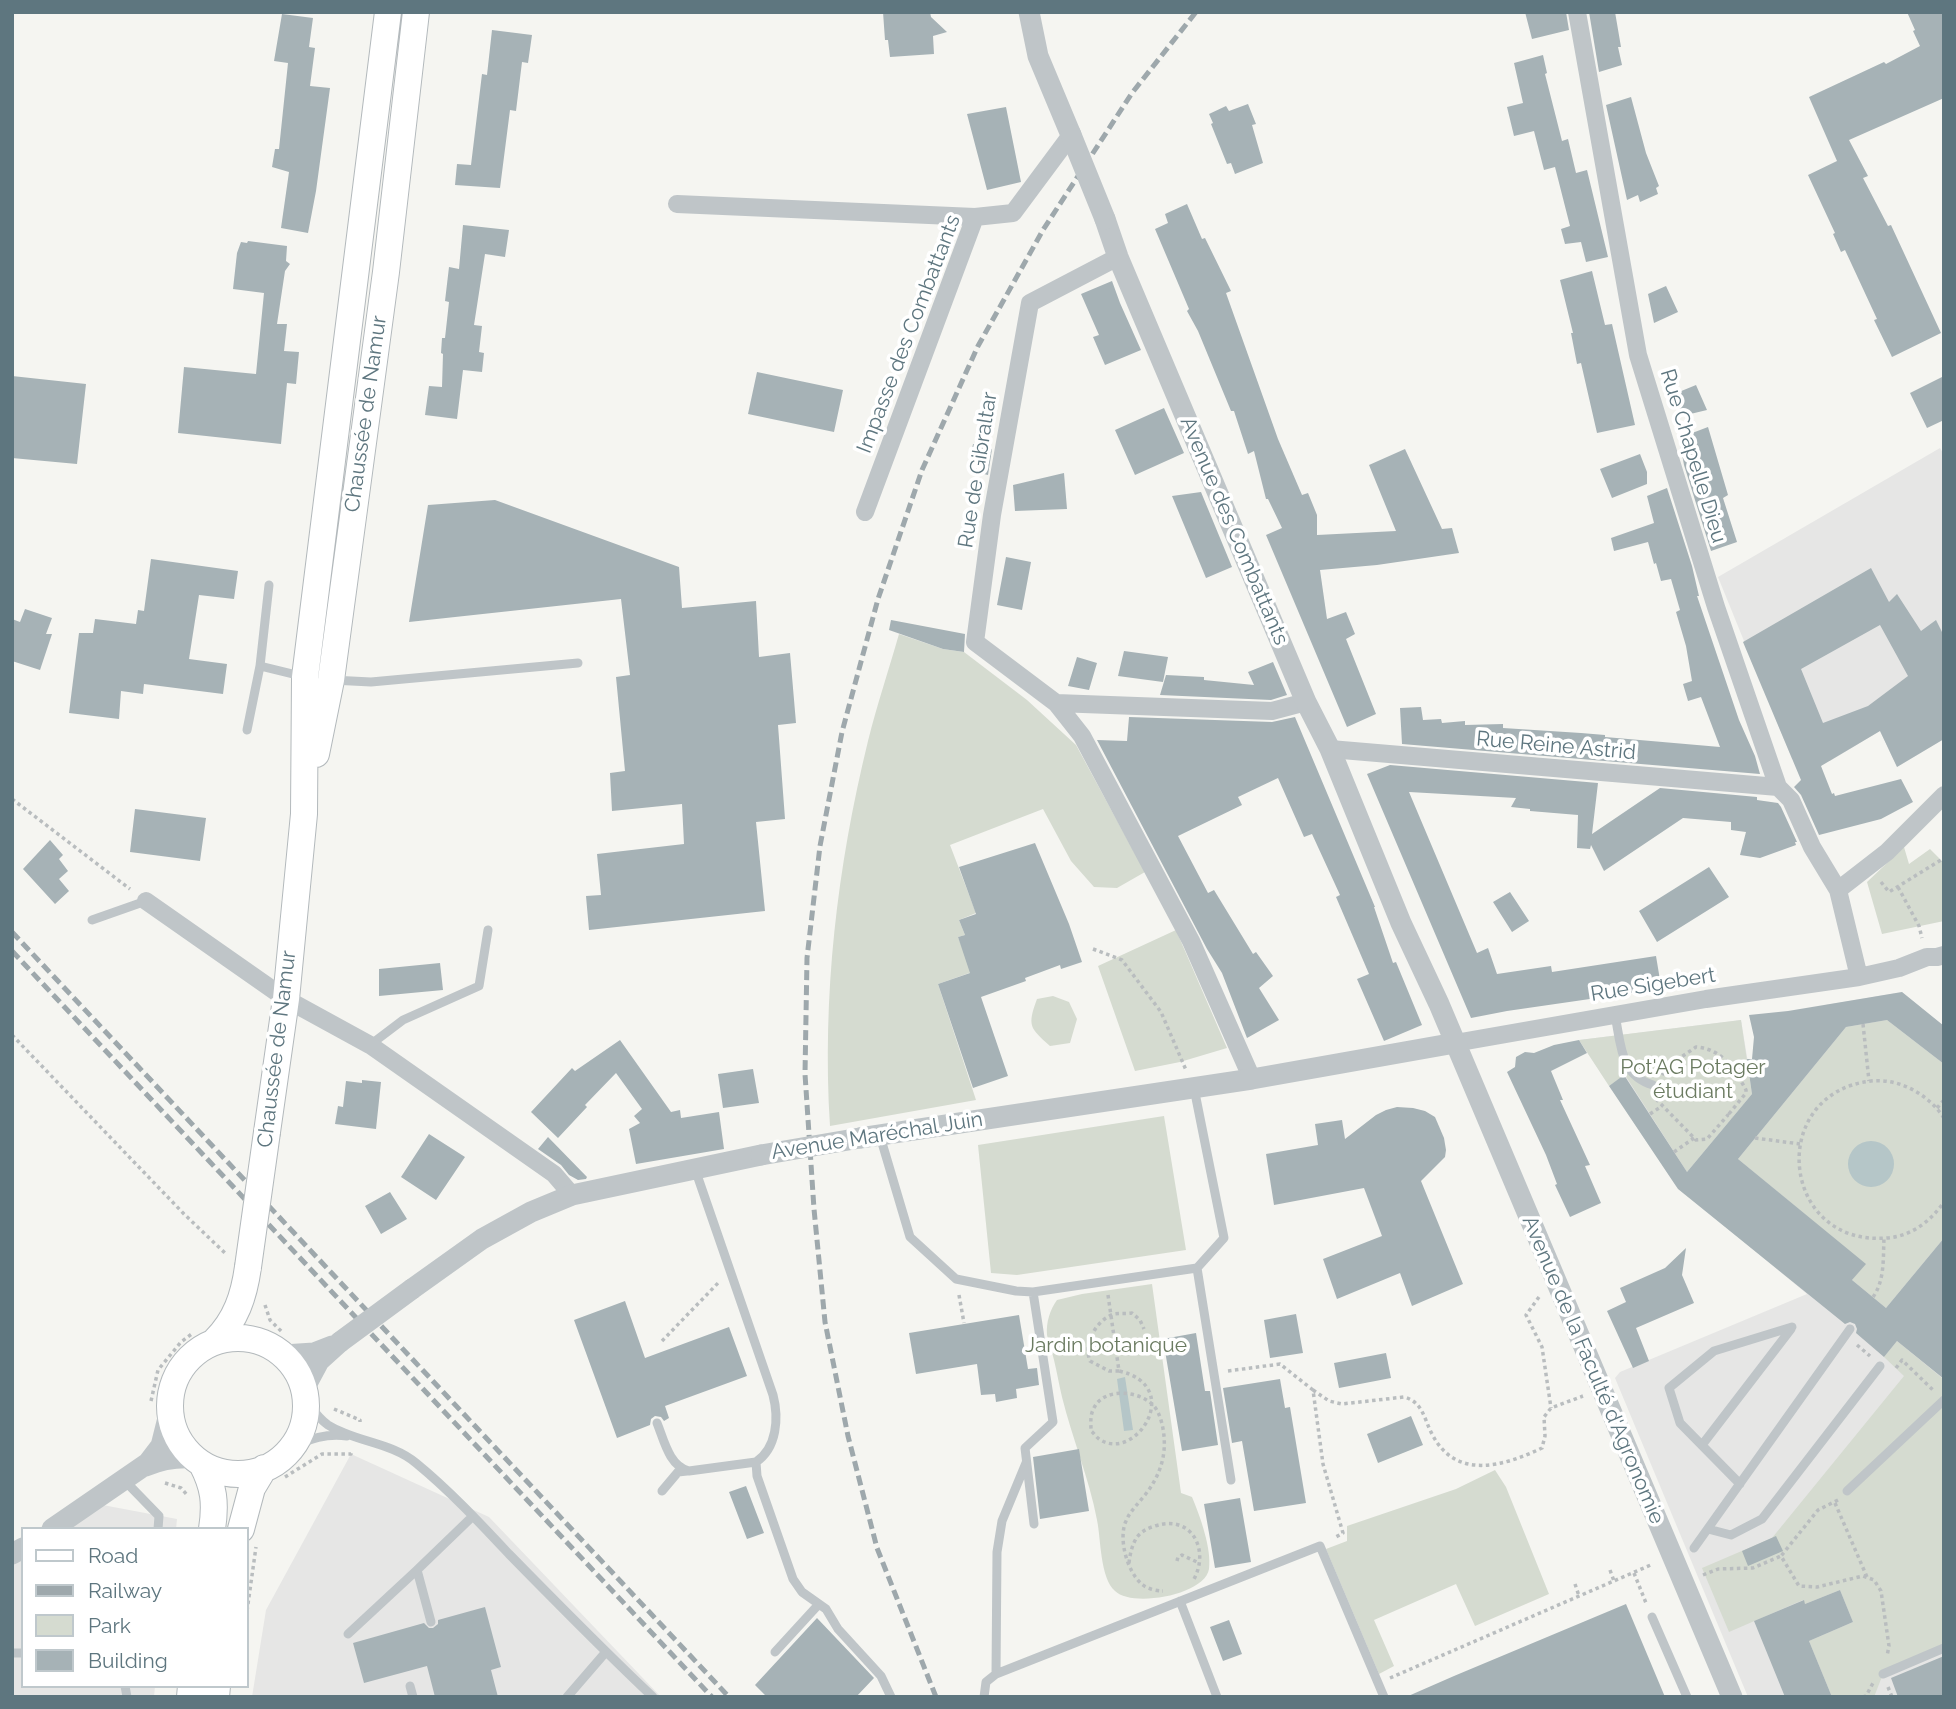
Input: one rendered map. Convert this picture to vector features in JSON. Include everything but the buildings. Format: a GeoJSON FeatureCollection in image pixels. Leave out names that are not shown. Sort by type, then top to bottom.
{"type":"FeatureCollection","features":[{"type":"Feature","properties":{"kind":"main road","name":"Chaussée de Namur"},"geometry":{"type":"LineString","coordinates":[[208,1334],[231,1323],[237,1311],[241,1269],[267,1132],[286,999],[304,814],[305,677],[388,12]]}},
{"type":"Feature","properties":{"kind":"main road","name":"Chaussée de Namur"},"geometry":{"type":"LineString","coordinates":[[304,814],[331,680],[386,272],[416,12]]}},
{"type":"Feature","properties":{"kind":"main road","name":"Chaussée de Namur"},"geometry":{"type":"LineString","coordinates":[[241,1269],[247,1312],[257,1341]]}},
{"type":"Feature","properties":{"kind":"main road"},"geometry":{"type":"LineString","coordinates":[[212,1527],[214,1495],[210,1480],[161,1413],[169,1404],[173,1384],[182,1366],[197,1351],[208,1334],[238,1337],[273,1347],[287,1346],[292,1365],[313,1399],[300,1433],[292,1447],[276,1462],[273,1473]]}},
{"type":"Feature","properties":{"kind":"main road"},"geometry":{"type":"LineString","coordinates":[[197,1461],[216,1471],[232,1474],[273,1473]]}},
{"type":"Feature","properties":{"kind":"main road"},"geometry":{"type":"LineString","coordinates":[[250,1534],[248,1498],[257,1478],[273,1473]]}},
{"type":"Feature","properties":{"kind":"street","name":"Avenue des Combattants"},"geometry":{"type":"LineString","coordinates":[[1028,12],[1038,56],[1118,257],[1306,702],[1330,749],[1401,923],[1455,1043]]}},
{"type":"Feature","properties":{"kind":"street","name":"Rue Chapelle Dieu"},"geometry":{"type":"LineString","coordinates":[[1577,12],[1638,355],[1716,607],[1779,788],[1791,800],[1812,847],[1838,890],[1859,977]]}},
{"type":"Feature","properties":{"kind":"street","name":"Impasse des Combattants"},"geometry":{"type":"LineString","coordinates":[[865,512],[975,217],[1013,213],[1071,135]]}},
{"type":"Feature","properties":{"kind":"street"},"geometry":{"type":"LineString","coordinates":[[677,204],[975,217]]}},
{"type":"Feature","properties":{"kind":"street","name":"Rue de Gibraltar"},"geometry":{"type":"LineString","coordinates":[[1118,257],[1030,303],[992,515],[975,642],[1056,703],[1083,736],[1191,941],[1252,1079]]}},
{"type":"Feature","properties":{"kind":"street"},"geometry":{"type":"LineString","coordinates":[[1056,703],[1272,711],[1306,702]]}},
{"type":"Feature","properties":{"kind":"street","name":"Rue Reine Astrid"},"geometry":{"type":"LineString","coordinates":[[1330,749],[1779,788]]}},
{"type":"Feature","properties":{"kind":"street"},"geometry":{"type":"LineString","coordinates":[[1838,890],[1887,852],[1944,795]]}},
{"type":"Feature","properties":{"kind":"street"},"geometry":{"type":"LineString","coordinates":[[146,901],[286,999],[370,1045],[554,1174],[572,1195]]}},
{"type":"Feature","properties":{"kind":"street","name":"Rue Sigebert"},"geometry":{"type":"LineString","coordinates":[[1455,1043],[1615,1014],[1859,977],[1938,958]]}},
{"type":"Feature","properties":{"kind":"street","name":"Avenue Maréchal Juin"},"geometry":{"type":"LineString","coordinates":[[313,1399],[319,1361],[340,1342],[482,1239],[531,1212],[572,1195],[695,1168],[870,1136],[1252,1079],[1455,1043]]}},
{"type":"Feature","properties":{"kind":"street","name":"Avenue de la Faculté d'Agronomie"},"geometry":{"type":"LineString","coordinates":[[1455,1043],[1732,1697]]}},
{"type":"Feature","properties":{"kind":"street","name":"Avenue Maréchal Juin"},"geometry":{"type":"LineString","coordinates":[[287,1346],[314,1353],[340,1342]]}},
{"type":"Feature","properties":{"kind":"street"},"geometry":{"type":"LineString","coordinates":[[140,1476],[161,1446],[161,1413]]}},
{"type":"Feature","properties":{"kind":"street"},"geometry":{"type":"LineString","coordinates":[[55,1527],[140,1476],[159,1461],[173,1458],[197,1461]]}},
{"type":"Feature","properties":{"kind":"lane"},"geometry":{"type":"LineString","coordinates":[[247,730],[260,666],[269,585]]}},
{"type":"Feature","properties":{"kind":"lane"},"geometry":{"type":"LineString","coordinates":[[260,666],[305,677],[371,682],[578,663]]}},
{"type":"Feature","properties":{"kind":"lane"},"geometry":{"type":"LineString","coordinates":[[92,920],[146,901]]}},
{"type":"Feature","properties":{"kind":"lane"},"geometry":{"type":"LineString","coordinates":[[370,1045],[403,1020],[479,986],[488,930]]}},
{"type":"Feature","properties":{"kind":"lane"},"geometry":{"type":"LineString","coordinates":[[1615,1014],[1627,1068],[1639,1081],[1653,1085]]}},
{"type":"Feature","properties":{"kind":"lane"},"geometry":{"type":"LineString","coordinates":[[870,1136],[909,1237],[956,1279],[1033,1292],[1197,1268],[1224,1238],[1194,1088]]}},
{"type":"Feature","properties":{"kind":"lane"},"geometry":{"type":"LineString","coordinates":[[662,1491],[678,1472],[756,1462],[764,1457],[775,1428],[777,1411],[774,1395],[695,1168]]}},
{"type":"Feature","properties":{"kind":"lane"},"geometry":{"type":"LineString","coordinates":[[1197,1268],[1231,1480]]}},
{"type":"Feature","properties":{"kind":"lane"},"geometry":{"type":"LineString","coordinates":[[1033,1292],[1053,1422],[1025,1448],[1034,1524]]}},
{"type":"Feature","properties":{"kind":"lane"},"geometry":{"type":"LineString","coordinates":[[1702,1446],[1792,1328],[1714,1351],[1669,1388],[1680,1423],[1702,1446],[1740,1484]]}},
{"type":"Feature","properties":{"kind":"lane"},"geometry":{"type":"LineString","coordinates":[[1694,1548],[1850,1329]]}},
{"type":"Feature","properties":{"kind":"lane"},"geometry":{"type":"LineString","coordinates":[[1707,1530],[1731,1535],[1762,1519],[1880,1366]]}},
{"type":"Feature","properties":{"kind":"lane"},"geometry":{"type":"LineString","coordinates":[[313,1399],[319,1418],[329,1425],[355,1437],[385,1446],[414,1461],[473,1516],[605,1653],[653,1697]]}},
{"type":"Feature","properties":{"kind":"lane"},"geometry":{"type":"LineString","coordinates":[[1846,1492],[1943,1400]]}},
{"type":"Feature","properties":{"kind":"lane"},"geometry":{"type":"LineString","coordinates":[[657,1423],[675,1463],[689,1471]]}},
{"type":"Feature","properties":{"kind":"lane"},"geometry":{"type":"LineString","coordinates":[[292,1447],[310,1438],[337,1435],[355,1437]]}},
{"type":"Feature","properties":{"kind":"lane"},"geometry":{"type":"LineString","coordinates":[[756,1462],[757,1476],[793,1579],[802,1592],[826,1609],[838,1629],[881,1676],[891,1697]]}},
{"type":"Feature","properties":{"kind":"lane"},"geometry":{"type":"LineString","coordinates":[[996,1674],[997,1552],[1002,1521],[1027,1462]]}},
{"type":"Feature","properties":{"kind":"lane"},"geometry":{"type":"LineString","coordinates":[[140,1476],[159,1516],[158,1527]]}},
{"type":"Feature","properties":{"kind":"lane"},"geometry":{"type":"LineString","coordinates":[[348,1633],[473,1516]]}},
{"type":"Feature","properties":{"kind":"lane"},"geometry":{"type":"LineString","coordinates":[[984,1697],[986,1682],[996,1674],[1320,1546],[1384,1697]]}},
{"type":"Feature","properties":{"kind":"lane"},"geometry":{"type":"LineString","coordinates":[[417,1570],[431,1622]]}},
{"type":"Feature","properties":{"kind":"lane"},"geometry":{"type":"LineString","coordinates":[[1180,1601],[1217,1697]]}},
{"type":"Feature","properties":{"kind":"lane"},"geometry":{"type":"LineString","coordinates":[[775,1652],[819,1604]]}},
{"type":"Feature","properties":{"kind":"lane"},"geometry":{"type":"LineString","coordinates":[[1653,1617],[1687,1697]]}},
{"type":"Feature","properties":{"kind":"lane"},"geometry":{"type":"LineString","coordinates":[[1883,1674],[1944,1648]]}},
{"type":"Feature","properties":{"kind":"lane"},"geometry":{"type":"LineString","coordinates":[[567,1697],[605,1653]]}},
{"type":"Feature","properties":{"kind":"lane"},"geometry":{"type":"LineString","coordinates":[[410,1686],[413,1697]]}},
{"type":"Feature","properties":{"kind":"path"},"geometry":{"type":"LineString","coordinates":[[12,799],[146,901]]}},
{"type":"Feature","properties":{"kind":"path"},"geometry":{"type":"LineString","coordinates":[[1869,867],[1889,892],[1941,860],[1944,863]]}},
{"type":"Feature","properties":{"kind":"path"},"geometry":{"type":"LineString","coordinates":[[1898,887],[1938,958]]}},
{"type":"Feature","properties":{"kind":"path"},"geometry":{"type":"LineString","coordinates":[[1093,949],[1122,960],[1161,1012],[1194,1088]]}},
{"type":"Feature","properties":{"kind":"path"},"geometry":{"type":"LineString","coordinates":[[1863,1024],[1869,1082]]}},
{"type":"Feature","properties":{"kind":"path"},"geometry":{"type":"LineString","coordinates":[[12,1035],[174,1204],[241,1269],[264,1287],[265,1305],[271,1320],[282,1332],[287,1346]]}},
{"type":"Feature","properties":{"kind":"path"},"geometry":{"type":"LineString","coordinates":[[1693,1048],[1702,1048],[1722,1056],[1746,1090],[1730,1116],[1702,1141],[1694,1138],[1662,1107],[1654,1096],[1653,1085],[1671,1064],[1693,1048]]}},
{"type":"Feature","properties":{"kind":"path"},"geometry":{"type":"LineString","coordinates":[[1944,1118],[1919,1092],[1897,1083],[1869,1082],[1849,1086],[1828,1098],[1812,1115],[1801,1137],[1798,1161],[1802,1184],[1812,1206],[1829,1223],[1849,1234],[1872,1239],[1896,1237],[1917,1229],[1936,1214],[1944,1202]]}},
{"type":"Feature","properties":{"kind":"path"},"geometry":{"type":"LineString","coordinates":[[1937,1108],[1944,1100]]}},
{"type":"Feature","properties":{"kind":"path"},"geometry":{"type":"LineString","coordinates":[[1650,1114],[1662,1107]]}},
{"type":"Feature","properties":{"kind":"path"},"geometry":{"type":"LineString","coordinates":[[1674,1152],[1694,1138]]}},
{"type":"Feature","properties":{"kind":"path"},"geometry":{"type":"LineString","coordinates":[[1755,1138],[1800,1144]]}},
{"type":"Feature","properties":{"kind":"path"},"geometry":{"type":"LineString","coordinates":[[1873,1297],[1881,1280],[1884,1238]]}},
{"type":"Feature","properties":{"kind":"path"},"geometry":{"type":"LineString","coordinates":[[662,1341],[730,1271]]}},
{"type":"Feature","properties":{"kind":"path"},"geometry":{"type":"LineString","coordinates":[[1551,1408],[1542,1347],[1526,1315],[1554,1278]]}},
{"type":"Feature","properties":{"kind":"path"},"geometry":{"type":"LineString","coordinates":[[956,1279],[964,1323]]}},
{"type":"Feature","properties":{"kind":"path"},"geometry":{"type":"LineString","coordinates":[[1106,1281],[1119,1371]]}},
{"type":"Feature","properties":{"kind":"path"},"geometry":{"type":"LineString","coordinates":[[1144,1329],[1140,1320],[1132,1314],[1111,1315],[1096,1328],[1089,1339],[1087,1353],[1090,1361],[1099,1366],[1109,1371],[1131,1374],[1143,1382],[1160,1418],[1164,1435],[1163,1465],[1125,1523],[1122,1541],[1132,1571],[1142,1585],[1156,1591],[1169,1592]]}},
{"type":"Feature","properties":{"kind":"path"},"geometry":{"type":"LineString","coordinates":[[161,1413],[151,1400],[158,1370],[181,1342],[208,1334]]}},
{"type":"Feature","properties":{"kind":"path"},"geometry":{"type":"LineString","coordinates":[[1896,1368],[1902,1360],[1943,1400]]}},
{"type":"Feature","properties":{"kind":"path"},"geometry":{"type":"LineString","coordinates":[[1214,1373],[1280,1364],[1329,1401],[1342,1404],[1404,1397],[1412,1399],[1420,1407],[1432,1435],[1447,1454],[1464,1464],[1482,1466],[1523,1457],[1542,1448],[1545,1436],[1544,1418],[1551,1408],[1602,1390]]}},
{"type":"Feature","properties":{"kind":"path"},"geometry":{"type":"LineString","coordinates":[[1313,1390],[1323,1465],[1343,1533],[1320,1546]]}},
{"type":"Feature","properties":{"kind":"path"},"geometry":{"type":"LineString","coordinates":[[1131,1393],[1153,1405],[1150,1418],[1138,1433],[1122,1441],[1111,1443],[1099,1439],[1091,1431],[1091,1412],[1101,1399],[1115,1394],[1131,1393]]}},
{"type":"Feature","properties":{"kind":"path"},"geometry":{"type":"LineString","coordinates":[[313,1399],[360,1420]]}},
{"type":"Feature","properties":{"kind":"path"},"geometry":{"type":"LineString","coordinates":[[273,1473],[322,1454],[351,1454]]}},
{"type":"Feature","properties":{"kind":"path"},"geometry":{"type":"LineString","coordinates":[[140,1476],[181,1488],[194,1503]]}},
{"type":"Feature","properties":{"kind":"path"},"geometry":{"type":"LineString","coordinates":[[1698,1576],[1718,1569],[1753,1568],[1781,1556],[1818,1510],[1835,1503],[1846,1492]]}},
{"type":"Feature","properties":{"kind":"path"},"geometry":{"type":"LineString","coordinates":[[1835,1503],[1867,1577]]}},
{"type":"Feature","properties":{"kind":"path"},"geometry":{"type":"LineString","coordinates":[[1129,1563],[1132,1548],[1144,1530],[1168,1523],[1182,1527],[1193,1534],[1198,1542],[1198,1572],[1193,1581]]}},
{"type":"Feature","properties":{"kind":"path"},"geometry":{"type":"LineString","coordinates":[[248,1585],[250,1534]]}},
{"type":"Feature","properties":{"kind":"path"},"geometry":{"type":"LineString","coordinates":[[1177,1561],[1182,1555],[1199,1563]]}},
{"type":"Feature","properties":{"kind":"path"},"geometry":{"type":"LineString","coordinates":[[1378,1683],[1672,1556]]}},
{"type":"Feature","properties":{"kind":"path"},"geometry":{"type":"LineString","coordinates":[[1781,1556],[1799,1586],[1817,1587],[1863,1576],[1874,1580],[1881,1591],[1889,1646],[1883,1674]]}},
{"type":"Feature","properties":{"kind":"path"},"geometry":{"type":"LineString","coordinates":[[1610,1570],[1614,1581]]}},
{"type":"Feature","properties":{"kind":"path"},"geometry":{"type":"LineString","coordinates":[[1634,1573],[1653,1617]]}},
{"type":"Feature","properties":{"kind":"path"},"geometry":{"type":"LineString","coordinates":[[1575,1584],[1579,1596]]}},
{"type":"Feature","properties":{"kind":"shaded area"},"geometry":{"type":"Polygon","coordinates":[[[1940,448],[1944,455],[1944,739],[1897,767],[1880,731],[1830,761],[1792,759],[1718,577],[1940,448]]]}},
{"type":"Feature","properties":{"kind":"shaded area"},"geometry":{"type":"Polygon","coordinates":[[[1902,992],[1944,1026],[1944,1697],[1748,1697],[1615,1378],[1620,1372],[1807,1294],[1676,1186],[1579,1040],[1741,1020],[1753,1093],[1825,1005],[1902,992]]]}},
{"type":"Feature","properties":{"kind":"shaded area"},"geometry":{"type":"Polygon","coordinates":[[[1871,1141],[1887,1148],[1894,1164],[1887,1180],[1871,1187],[1855,1180],[1848,1164],[1855,1148],[1871,1141]]]}},
{"type":"Feature","properties":{"kind":"shaded area"},"geometry":{"type":"Polygon","coordinates":[[[1125,1377],[1133,1430],[1124,1431],[1117,1379],[1125,1377]]]}},
{"type":"Feature","properties":{"kind":"shaded area"},"geometry":{"type":"Polygon","coordinates":[[[351,1454],[489,1517],[661,1697],[252,1697],[266,1610],[351,1454]]]}},
{"type":"Feature","properties":{"kind":"shaded area"},"geometry":{"type":"Polygon","coordinates":[[[92,1503],[177,1519],[176,1527],[59,1527],[92,1503]]]}},
{"type":"Feature","properties":{"kind":"shaded area"},"geometry":{"type":"Polygon","coordinates":[[[21,1553],[21,1688],[155,1688],[154,1697],[12,1697],[12,1560],[21,1553]]]}},
{"type":"Feature","properties":{"kind":"green space"},"geometry":{"type":"Polygon","coordinates":[[[899,634],[943,649],[964,652],[1027,700],[1076,745],[1145,872],[1117,888],[1094,887],[1071,861],[1043,809],[950,845],[976,913],[959,920],[965,935],[958,937],[972,972],[938,984],[976,1100],[830,1126],[830,980],[840,884],[868,741],[899,634]]]}},
{"type":"Feature","properties":{"kind":"green space"},"geometry":{"type":"Polygon","coordinates":[[[1904,847],[1909,864],[1930,849],[1944,863],[1944,921],[1882,934],[1867,882],[1904,847]]]}},
{"type":"Feature","properties":{"kind":"green space"},"geometry":{"type":"Polygon","coordinates":[[[1176,930],[1227,1048],[1180,1062],[1135,1071],[1098,966],[1176,930]]]}},
{"type":"Feature","properties":{"kind":"green space"},"geometry":{"type":"Polygon","coordinates":[[[1053,996],[1069,1002],[1077,1019],[1070,1043],[1050,1046],[1034,1030],[1031,1021],[1037,999],[1053,996]]]}},
{"type":"Feature","properties":{"kind":"green space","name":"Pot'AG Potager étudiant"},"geometry":{"type":"Polygon","coordinates":[[[1741,1020],[1752,1094],[1687,1172],[1625,1075],[1609,1086],[1579,1040],[1741,1020]]]}},
{"type":"Feature","properties":{"kind":"green space"},"geometry":{"type":"Polygon","coordinates":[[[1887,1020],[1944,1064],[1944,1238],[1886,1308],[1852,1280],[1865,1264],[1738,1159],[1846,1027],[1887,1020]]]}},
{"type":"Feature","properties":{"kind":"green space"},"geometry":{"type":"Polygon","coordinates":[[[1164,1116],[1186,1250],[1017,1275],[991,1273],[978,1145],[1164,1116]]]}},
{"type":"Feature","properties":{"kind":"green space","name":"Jardin botanique"},"geometry":{"type":"Polygon","coordinates":[[[1152,1284],[1181,1493],[1192,1497],[1198,1513],[1209,1552],[1209,1569],[1205,1578],[1182,1592],[1136,1598],[1115,1591],[1106,1577],[1094,1504],[1066,1412],[1047,1330],[1049,1316],[1057,1300],[1152,1284]]]}},
{"type":"Feature","properties":{"kind":"green space"},"geometry":{"type":"Polygon","coordinates":[[[1897,1341],[1944,1377],[1944,1650],[1883,1674],[1874,1697],[1832,1697],[1809,1641],[1853,1622],[1840,1590],[1805,1604],[1803,1600],[1729,1632],[1702,1568],[1772,1538],[1904,1376],[1884,1357],[1897,1341]]]}},
{"type":"Feature","properties":{"kind":"green space"},"geometry":{"type":"Polygon","coordinates":[[[1495,1470],[1506,1487],[1549,1594],[1475,1626],[1456,1584],[1374,1620],[1394,1666],[1379,1674],[1326,1549],[1347,1541],[1347,1526],[1456,1489],[1495,1470]]]}},
{"type":"Feature","properties":{"kind":"railway"},"geometry":{"type":"LineString","coordinates":[[936,1697],[877,1548],[848,1436],[825,1322],[805,1074],[807,958],[820,846],[842,732],[878,599],[922,470],[978,346],[1043,230],[1132,93],[1196,12]]}},
{"type":"Feature","properties":{"kind":"railway"},"geometry":{"type":"LineString","coordinates":[[12,932],[729,1697]]}},
{"type":"Feature","properties":{"kind":"railway"},"geometry":{"type":"LineString","coordinates":[[12,951],[712,1697]]}}]}
